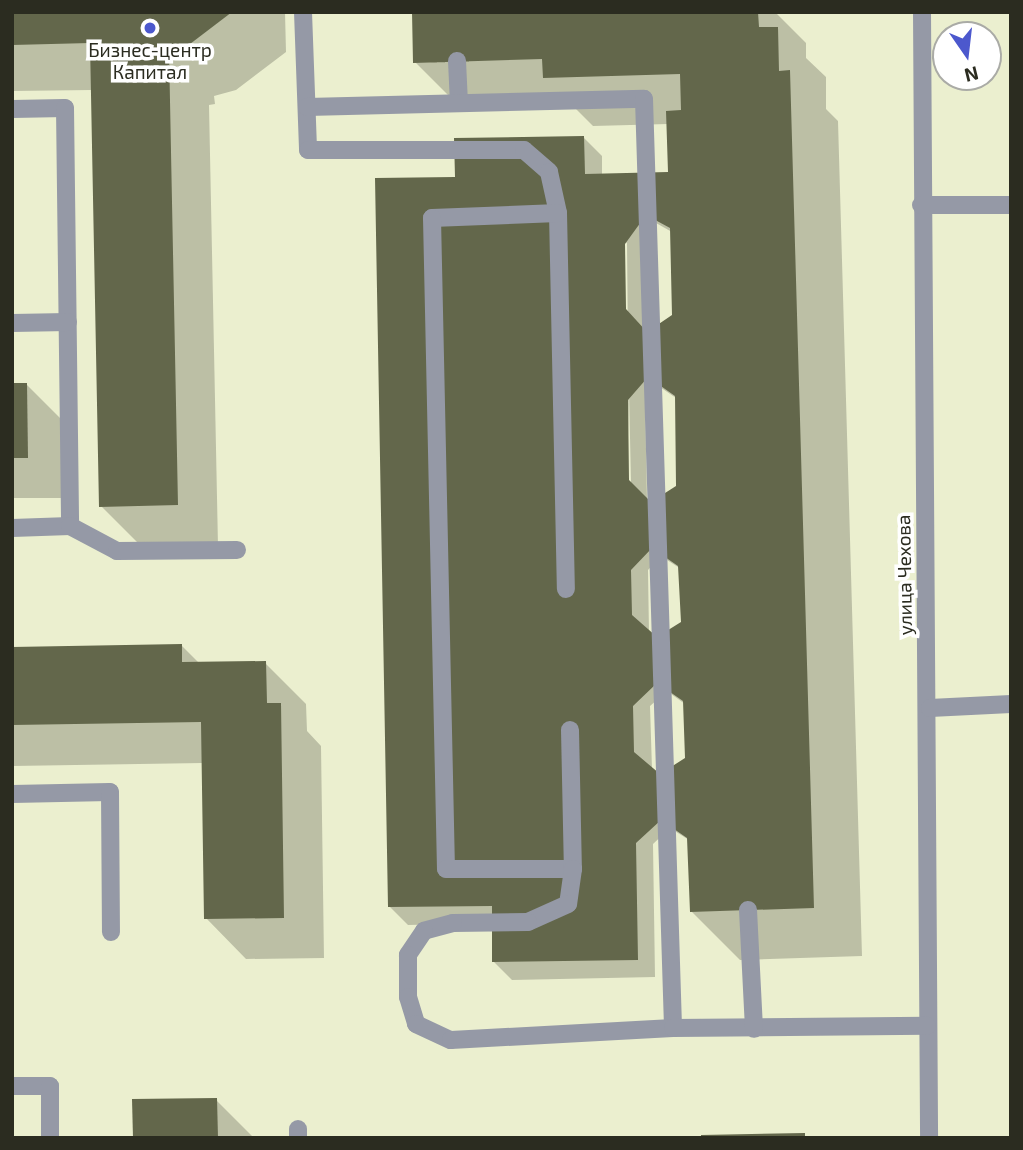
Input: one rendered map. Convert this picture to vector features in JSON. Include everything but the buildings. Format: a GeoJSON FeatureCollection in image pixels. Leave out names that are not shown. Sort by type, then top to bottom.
{"type":"FeatureCollection","features":[{"type":"Feature","properties":{"kind":"street"},"geometry":{"type":"LineString","coordinates":[[303,12],[308,150],[524,150],[550,172],[558,213],[566,589]]}},
{"type":"Feature","properties":{"kind":"street","name":"улица Чехова"},"geometry":{"type":"LineString","coordinates":[[922,12],[921,205],[930,708],[927,1026],[929,1138]]}},
{"type":"Feature","properties":{"kind":"street"},"geometry":{"type":"LineString","coordinates":[[457,61],[459,103]]}},
{"type":"Feature","properties":{"kind":"street"},"geometry":{"type":"LineString","coordinates":[[307,107],[644,99],[673,1028]]}},
{"type":"Feature","properties":{"kind":"street"},"geometry":{"type":"LineString","coordinates":[[12,109],[65,108],[70,526]]}},
{"type":"Feature","properties":{"kind":"street"},"geometry":{"type":"LineString","coordinates":[[921,205],[1011,205]]}},
{"type":"Feature","properties":{"kind":"street"},"geometry":{"type":"LineString","coordinates":[[558,213],[432,218],[446,869],[573,869]]}},
{"type":"Feature","properties":{"kind":"street"},"geometry":{"type":"LineString","coordinates":[[12,323],[68,322]]}},
{"type":"Feature","properties":{"kind":"street"},"geometry":{"type":"LineString","coordinates":[[12,528],[70,526],[117,551],[237,550]]}},
{"type":"Feature","properties":{"kind":"street"},"geometry":{"type":"LineString","coordinates":[[930,708],[1011,704]]}},
{"type":"Feature","properties":{"kind":"street"},"geometry":{"type":"LineString","coordinates":[[570,730],[573,869],[568,904],[528,922],[453,923],[424,931],[408,955],[408,997],[416,1024],[451,1040],[673,1028],[927,1026]]}},
{"type":"Feature","properties":{"kind":"street"},"geometry":{"type":"LineString","coordinates":[[12,794],[110,792],[111,932]]}},
{"type":"Feature","properties":{"kind":"street"},"geometry":{"type":"LineString","coordinates":[[748,910],[754,1029]]}},
{"type":"Feature","properties":{"kind":"street"},"geometry":{"type":"LineString","coordinates":[[12,1086],[50,1086],[50,1138]]}},
{"type":"Feature","properties":{"kind":"place","name":"Бизнес-центр Капитал"},"geometry":{"type":"Point","coordinates":[150,28]}}]}
